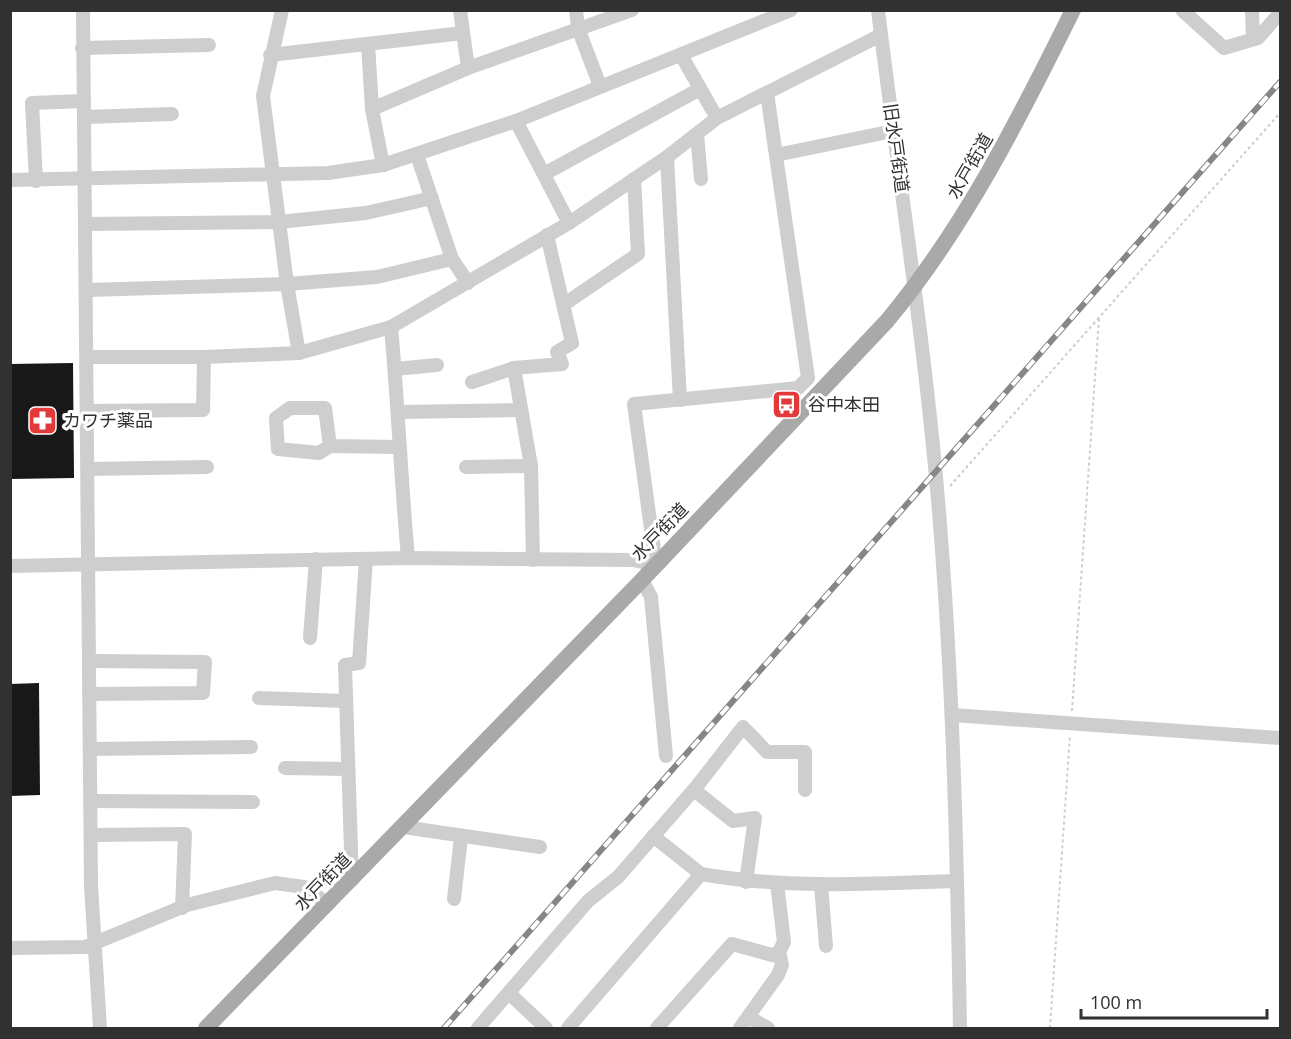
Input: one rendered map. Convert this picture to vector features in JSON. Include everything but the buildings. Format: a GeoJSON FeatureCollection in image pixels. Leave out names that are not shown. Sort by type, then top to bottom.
{"type":"FeatureCollection","features":[{"type":"Feature","properties":{"kind":"main road","name":"水戸街道"},"geometry":{"type":"LineString","coordinates":[[212,1027],[819,395],[916,286],[951,236],[993,166],[1073,10]]}},
{"type":"Feature","properties":{"kind":"street"},"geometry":{"type":"LineString","coordinates":[[83,10],[84,180],[87,224],[89,694],[95,943],[100,1029]]}},
{"type":"Feature","properties":{"kind":"street"},"geometry":{"type":"LineString","coordinates":[[282,10],[270,55],[263,96],[287,284],[299,353]]}},
{"type":"Feature","properties":{"kind":"street"},"geometry":{"type":"LineString","coordinates":[[460,10],[468,68]]}},
{"type":"Feature","properties":{"kind":"street"},"geometry":{"type":"LineString","coordinates":[[576,10],[578,28],[600,86]]}},
{"type":"Feature","properties":{"kind":"street"},"geometry":{"type":"LineString","coordinates":[[372,109],[468,68],[632,10]]}},
{"type":"Feature","properties":{"kind":"street"},"geometry":{"type":"LineString","coordinates":[[10,180],[328,173],[383,165],[516,121],[681,55],[757,17],[791,10]]}},
{"type":"Feature","properties":{"kind":"street","name":"旧水戸街道"},"geometry":{"type":"LineString","coordinates":[[878,10],[916,286],[938,500],[952,715],[960,1029]]}},
{"type":"Feature","properties":{"kind":"street"},"geometry":{"type":"LineString","coordinates":[[1182,10],[1224,48],[1258,38],[1281,13]]}},
{"type":"Feature","properties":{"kind":"street"},"geometry":{"type":"LineString","coordinates":[[1252,10],[1253,39]]}},
{"type":"Feature","properties":{"kind":"street"},"geometry":{"type":"LineString","coordinates":[[270,55],[463,33]]}},
{"type":"Feature","properties":{"kind":"street"},"geometry":{"type":"LineString","coordinates":[[87,357],[204,357],[299,353],[391,327],[569,223],[667,158],[717,118],[881,35]]}},
{"type":"Feature","properties":{"kind":"street"},"geometry":{"type":"LineString","coordinates":[[368,44],[372,109],[383,165]]}},
{"type":"Feature","properties":{"kind":"street"},"geometry":{"type":"LineString","coordinates":[[82,48],[209,45]]}},
{"type":"Feature","properties":{"kind":"street"},"geometry":{"type":"LineString","coordinates":[[681,55],[717,118]]}},
{"type":"Feature","properties":{"kind":"street"},"geometry":{"type":"LineString","coordinates":[[544,174],[700,89]]}},
{"type":"Feature","properties":{"kind":"street"},"geometry":{"type":"LineString","coordinates":[[10,566],[208,564],[408,558],[633,560],[656,565],[634,404],[798,388],[808,378],[767,93]]}},
{"type":"Feature","properties":{"kind":"street"},"geometry":{"type":"LineString","coordinates":[[36,181],[32,103],[84,101]]}},
{"type":"Feature","properties":{"kind":"street"},"geometry":{"type":"LineString","coordinates":[[85,117],[172,114]]}},
{"type":"Feature","properties":{"kind":"street"},"geometry":{"type":"LineString","coordinates":[[516,121],[569,223]]}},
{"type":"Feature","properties":{"kind":"street"},"geometry":{"type":"LineString","coordinates":[[776,155],[893,131]]}},
{"type":"Feature","properties":{"kind":"street"},"geometry":{"type":"LineString","coordinates":[[696,134],[701,179]]}},
{"type":"Feature","properties":{"kind":"street"},"geometry":{"type":"LineString","coordinates":[[417,155],[452,259],[468,283]]}},
{"type":"Feature","properties":{"kind":"street"},"geometry":{"type":"LineString","coordinates":[[667,158],[680,400]]}},
{"type":"Feature","properties":{"kind":"street"},"geometry":{"type":"LineString","coordinates":[[563,305],[638,254],[634,179]]}},
{"type":"Feature","properties":{"kind":"street"},"geometry":{"type":"LineString","coordinates":[[87,224],[279,222],[366,213],[432,198]]}},
{"type":"Feature","properties":{"kind":"street"},"geometry":{"type":"LineString","coordinates":[[472,382],[514,368],[562,364],[557,352],[572,343],[547,236]]}},
{"type":"Feature","properties":{"kind":"street"},"geometry":{"type":"LineString","coordinates":[[87,290],[287,284],[377,277],[452,259]]}},
{"type":"Feature","properties":{"kind":"street"},"geometry":{"type":"LineString","coordinates":[[391,327],[399,412],[398,447],[408,558]]}},
{"type":"Feature","properties":{"kind":"street"},"geometry":{"type":"LineString","coordinates":[[88,411],[203,410],[204,357]]}},
{"type":"Feature","properties":{"kind":"street"},"geometry":{"type":"LineString","coordinates":[[395,369],[437,365]]}},
{"type":"Feature","properties":{"kind":"street"},"geometry":{"type":"LineString","coordinates":[[514,368],[531,466],[533,560]]}},
{"type":"Feature","properties":{"kind":"street"},"geometry":{"type":"LineString","coordinates":[[803,383],[819,395]]}},
{"type":"Feature","properties":{"kind":"street"},"geometry":{"type":"LineString","coordinates":[[330,446],[325,408],[290,408],[276,418],[278,449],[320,453],[330,446],[398,447]]}},
{"type":"Feature","properties":{"kind":"street"},"geometry":{"type":"LineString","coordinates":[[399,412],[521,410]]}},
{"type":"Feature","properties":{"kind":"street"},"geometry":{"type":"LineString","coordinates":[[466,467],[531,466]]}},
{"type":"Feature","properties":{"kind":"street"},"geometry":{"type":"LineString","coordinates":[[88,469],[207,467]]}},
{"type":"Feature","properties":{"kind":"street"},"geometry":{"type":"LineString","coordinates":[[310,638],[316,559]]}},
{"type":"Feature","properties":{"kind":"street"},"geometry":{"type":"LineString","coordinates":[[352,880],[345,665],[359,663],[366,559]]}},
{"type":"Feature","properties":{"kind":"street"},"geometry":{"type":"LineString","coordinates":[[642,580],[651,597],[666,756]]}},
{"type":"Feature","properties":{"kind":"street"},"geometry":{"type":"LineString","coordinates":[[89,661],[205,662],[203,693],[89,694]]}},
{"type":"Feature","properties":{"kind":"street"},"geometry":{"type":"LineString","coordinates":[[259,698],[346,701]]}},
{"type":"Feature","properties":{"kind":"street"},"geometry":{"type":"LineString","coordinates":[[952,715],[1281,738]]}},
{"type":"Feature","properties":{"kind":"street"},"geometry":{"type":"LineString","coordinates":[[478,1029],[588,901],[618,877],[694,790],[743,727],[767,752],[806,752],[805,790]]}},
{"type":"Feature","properties":{"kind":"street"},"geometry":{"type":"LineString","coordinates":[[90,749],[251,747]]}},
{"type":"Feature","properties":{"kind":"street"},"geometry":{"type":"LineString","coordinates":[[285,768],[348,769]]}},
{"type":"Feature","properties":{"kind":"street"},"geometry":{"type":"LineString","coordinates":[[694,790],[733,821],[755,818],[746,882]]}},
{"type":"Feature","properties":{"kind":"street"},"geometry":{"type":"LineString","coordinates":[[91,801],[253,802]]}},
{"type":"Feature","properties":{"kind":"street"},"geometry":{"type":"LineString","coordinates":[[403,827],[540,847]]}},
{"type":"Feature","properties":{"kind":"street"},"geometry":{"type":"LineString","coordinates":[[92,835],[185,834],[182,908]]}},
{"type":"Feature","properties":{"kind":"street"},"geometry":{"type":"LineString","coordinates":[[653,836],[701,874],[746,882],[821,885],[957,881]]}},
{"type":"Feature","properties":{"kind":"street"},"geometry":{"type":"LineString","coordinates":[[454,899],[461,837]]}},
{"type":"Feature","properties":{"kind":"street"},"geometry":{"type":"LineString","coordinates":[[568,1029],[701,874]]}},
{"type":"Feature","properties":{"kind":"street"},"geometry":{"type":"LineString","coordinates":[[10,948],[85,947],[182,908],[275,883],[304,887],[328,904]]}},
{"type":"Feature","properties":{"kind":"street"},"geometry":{"type":"LineString","coordinates":[[740,1029],[750,1018],[782,965],[779,952],[784,942],[777,883]]}},
{"type":"Feature","properties":{"kind":"street"},"geometry":{"type":"LineString","coordinates":[[821,885],[826,946]]}},
{"type":"Feature","properties":{"kind":"street"},"geometry":{"type":"LineString","coordinates":[[657,1029],[732,944],[772,955],[779,952]]}},
{"type":"Feature","properties":{"kind":"street"},"geometry":{"type":"LineString","coordinates":[[510,994],[546,1029]]}},
{"type":"Feature","properties":{"kind":"street"},"geometry":{"type":"LineString","coordinates":[[750,1018],[768,1029]]}},
{"type":"Feature","properties":{"kind":"path"},"geometry":{"type":"LineString","coordinates":[[938,500],[1281,114]]}},
{"type":"Feature","properties":{"kind":"path"},"geometry":{"type":"LineString","coordinates":[[1050,1029],[1099,319]]}},
{"type":"Feature","properties":{"kind":"railway"},"geometry":{"type":"LineString","coordinates":[[444,1028],[1280,82]]}},
{"type":"Feature","properties":{"kind":"place","name":"谷中本田"},"geometry":{"type":"Point","coordinates":[787,405]}},
{"type":"Feature","properties":{"kind":"place","name":"カワチ薬品"},"geometry":{"type":"Point","coordinates":[42,421]}}]}
